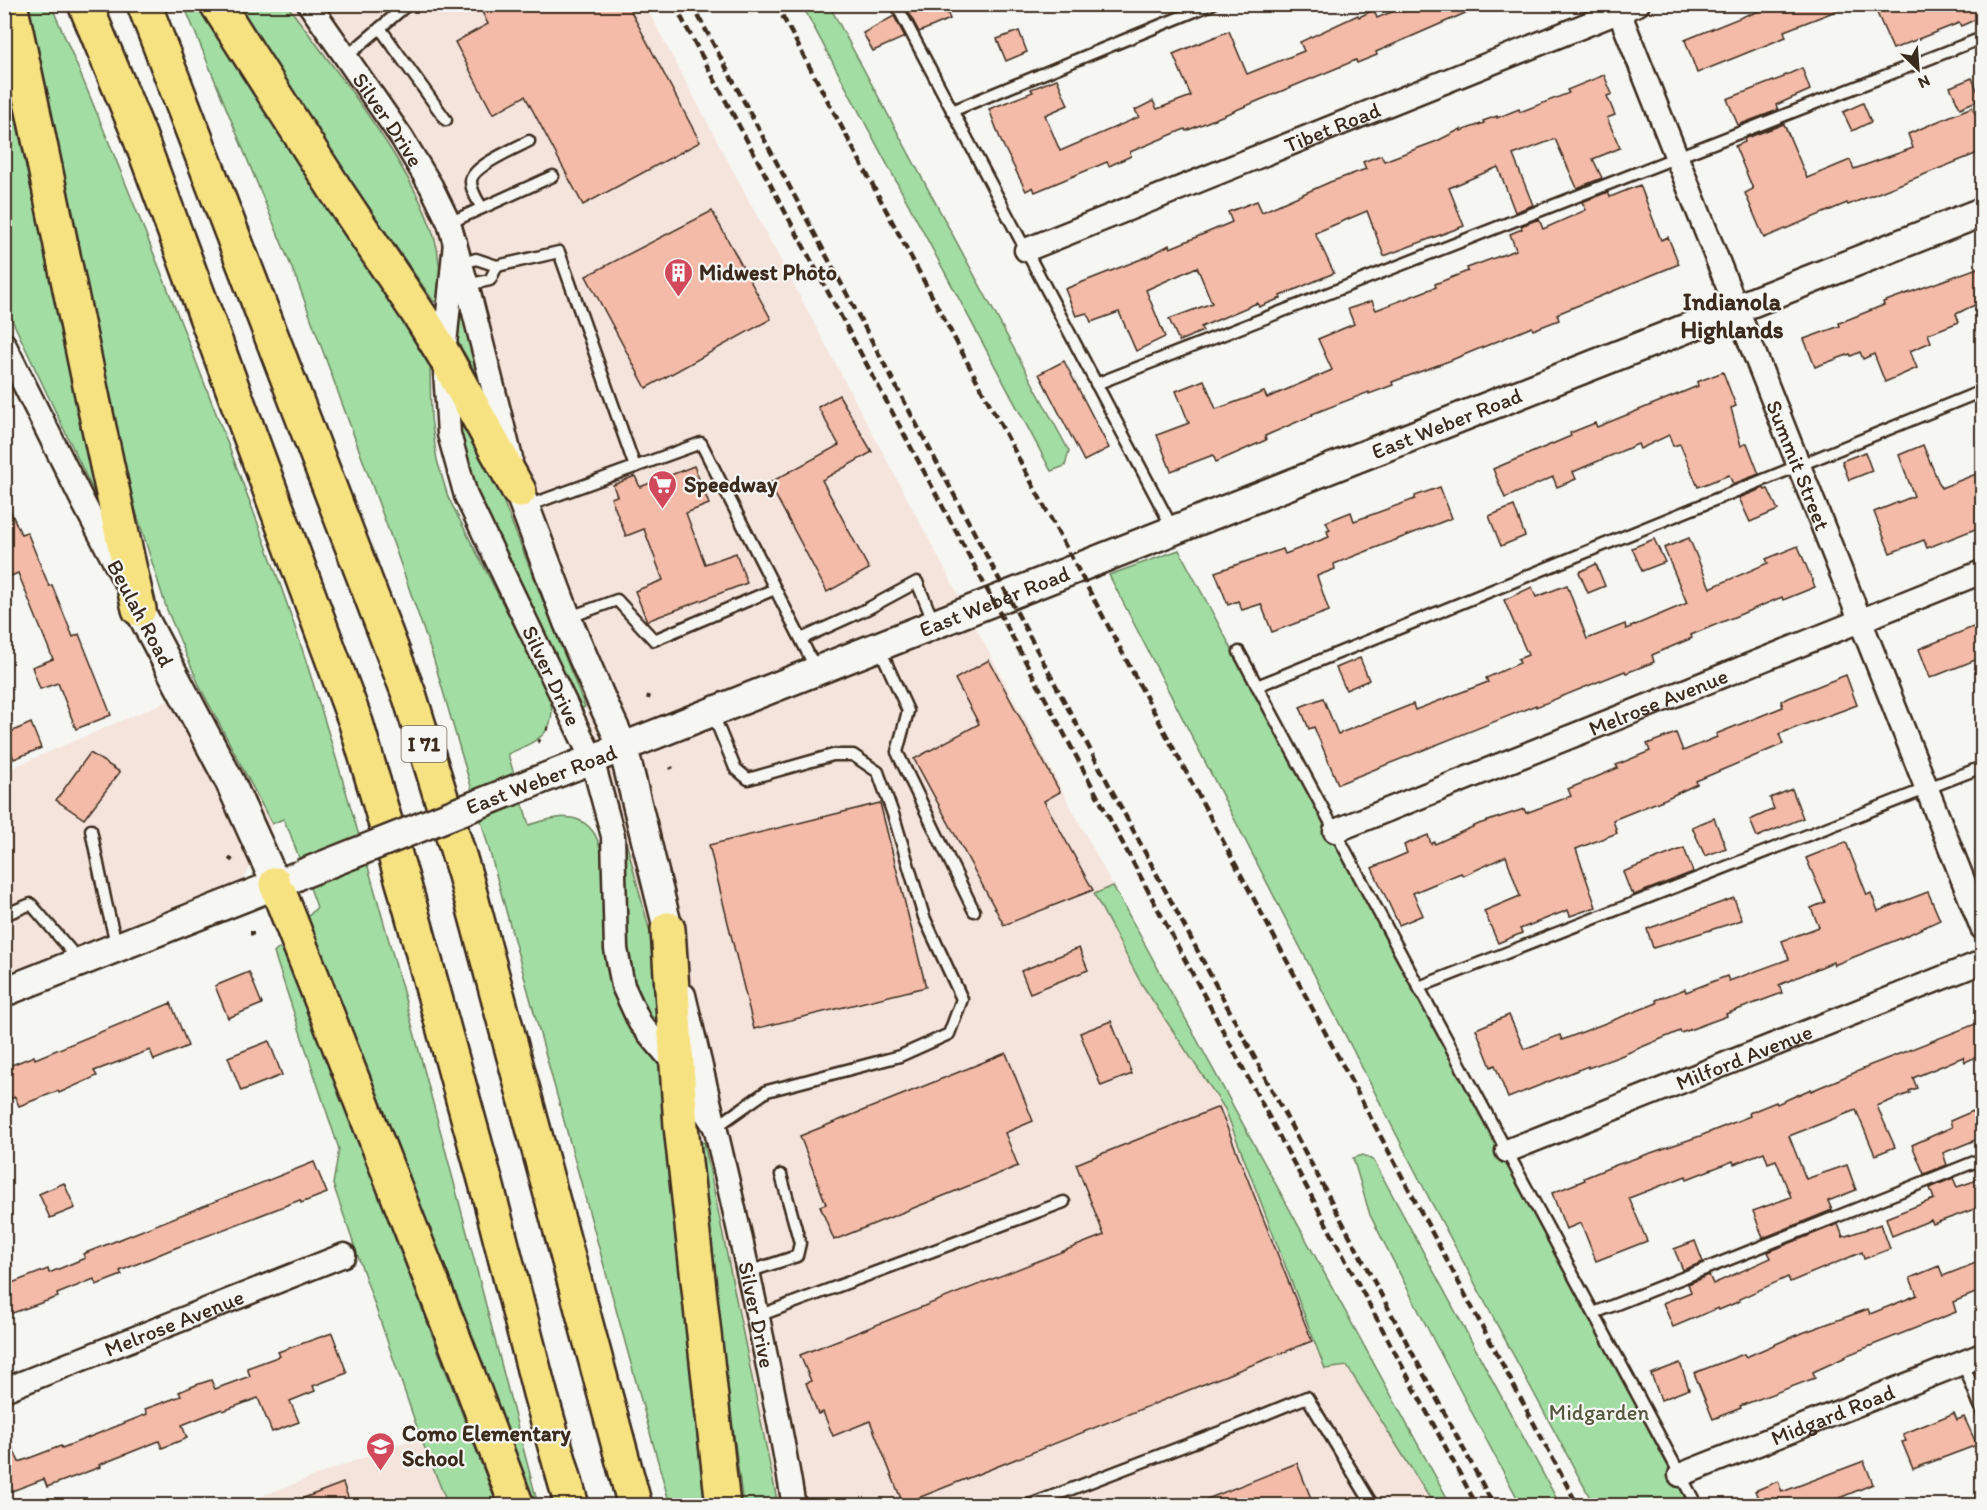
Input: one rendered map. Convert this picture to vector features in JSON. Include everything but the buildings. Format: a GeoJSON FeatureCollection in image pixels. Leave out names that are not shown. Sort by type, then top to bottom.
{"type":"FeatureCollection","features":[{"type":"Feature","properties":{"kind":"highway"},"geometry":{"type":"LineString","coordinates":[[10,4],[139,609]]}},
{"type":"Feature","properties":{"kind":"highway","name":"I 71"},"geometry":{"type":"LineString","coordinates":[[85,4],[142,143],[356,723],[421,944],[572,1506]]}},
{"type":"Feature","properties":{"kind":"highway","name":"I 71"},"geometry":{"type":"LineString","coordinates":[[144,4],[410,697],[465,875],[635,1506]]}},
{"type":"Feature","properties":{"kind":"highway"},"geometry":{"type":"LineString","coordinates":[[217,4],[444,355],[522,499]]}},
{"type":"Feature","properties":{"kind":"highway"},"geometry":{"type":"LineString","coordinates":[[289,879],[517,1506]]}},
{"type":"Feature","properties":{"kind":"highway"},"geometry":{"type":"LineString","coordinates":[[668,929],[682,1137],[723,1506]]}},
{"type":"Feature","properties":{"kind":"street","name":"Silver Drive"},"geometry":{"type":"LineString","coordinates":[[309,4],[402,138],[431,186],[452,232],[522,499],[567,618],[600,699],[623,747],[758,1316],[778,1407],[794,1506]]}},
{"type":"Feature","properties":{"kind":"street","name":"Summit Street"},"geometry":{"type":"LineString","coordinates":[[1624,7],[1677,157],[1983,928]]}},
{"type":"Feature","properties":{"kind":"street","name":"Tibet Road"},"geometry":{"type":"LineString","coordinates":[[1026,250],[1624,7]]}},
{"type":"Feature","properties":{"kind":"street","name":"East Weber Road"},"geometry":{"type":"LineString","coordinates":[[4,992],[1983,212]]}},
{"type":"Feature","properties":{"kind":"street","name":"Silver Drive"},"geometry":{"type":"LineString","coordinates":[[452,232],[444,355],[449,434],[466,496],[592,759],[613,836],[616,950],[623,986],[640,1023],[677,1067],[715,1127]]}},
{"type":"Feature","properties":{"kind":"street","name":"Beulah Road"},"geometry":{"type":"LineString","coordinates":[[4,344],[84,504],[230,782],[289,879]]}},
{"type":"Feature","properties":{"kind":"street","name":"Melrose Avenue"},"geometry":{"type":"LineString","coordinates":[[1335,831],[1983,572]]}},
{"type":"Feature","properties":{"kind":"street","name":"Milford Avenue"},"geometry":{"type":"LineString","coordinates":[[1507,1151],[1983,963]]}},
{"type":"Feature","properties":{"kind":"street","name":"Melrose Avenue"},"geometry":{"type":"LineString","coordinates":[[4,1390],[344,1255]]}},
{"type":"Feature","properties":{"kind":"street","name":"Midgard Road"},"geometry":{"type":"LineString","coordinates":[[1680,1475],[1973,1359]]}},
{"type":"Feature","properties":{"kind":"lane"},"geometry":{"type":"LineString","coordinates":[[345,57],[408,4]]}},
{"type":"Feature","properties":{"kind":"lane"},"geometry":{"type":"LineString","coordinates":[[896,4],[1174,530]]}},
{"type":"Feature","properties":{"kind":"lane"},"geometry":{"type":"LineString","coordinates":[[952,111],[1212,4]]}},
{"type":"Feature","properties":{"kind":"lane"},"geometry":{"type":"LineString","coordinates":[[380,28],[446,120]]}},
{"type":"Feature","properties":{"kind":"lane"},"geometry":{"type":"LineString","coordinates":[[1096,384],[1983,38]]}},
{"type":"Feature","properties":{"kind":"lane"},"geometry":{"type":"LineString","coordinates":[[482,208],[471,184],[471,178],[476,170],[529,141]]}},
{"type":"Feature","properties":{"kind":"lane"},"geometry":{"type":"LineString","coordinates":[[452,232],[482,208],[553,176]]}},
{"type":"Feature","properties":{"kind":"lane"},"geometry":{"type":"LineString","coordinates":[[497,266],[490,280],[464,274],[476,259],[497,266],[559,252],[635,467]]}},
{"type":"Feature","properties":{"kind":"lane"},"geometry":{"type":"LineString","coordinates":[[1257,686],[1983,391]]}},
{"type":"Feature","properties":{"kind":"lane"},"geometry":{"type":"LineString","coordinates":[[522,499],[635,467],[701,443],[817,671]]}},
{"type":"Feature","properties":{"kind":"lane"},"geometry":{"type":"LineString","coordinates":[[801,639],[867,609],[917,582],[935,624]]}},
{"type":"Feature","properties":{"kind":"lane"},"geometry":{"type":"LineString","coordinates":[[567,618],[616,600],[654,640],[775,589]]}},
{"type":"Feature","properties":{"kind":"lane"},"geometry":{"type":"LineString","coordinates":[[879,646],[908,711],[897,752],[974,911]]}},
{"type":"Feature","properties":{"kind":"lane"},"geometry":{"type":"LineString","coordinates":[[1239,652],[1697,1506]]}},
{"type":"Feature","properties":{"kind":"lane"},"geometry":{"type":"LineString","coordinates":[[712,712],[735,768],[748,778],[833,755],[853,755],[878,772],[924,917],[962,999],[949,1034],[900,1056],[767,1091],[715,1127]]}},
{"type":"Feature","properties":{"kind":"lane"},"geometry":{"type":"LineString","coordinates":[[1419,987],[1983,767]]}},
{"type":"Feature","properties":{"kind":"lane"},"geometry":{"type":"LineString","coordinates":[[91,830],[117,947]]}},
{"type":"Feature","properties":{"kind":"lane"},"geometry":{"type":"LineString","coordinates":[[4,915],[31,904],[80,962]]}},
{"type":"Feature","properties":{"kind":"lane"},"geometry":{"type":"LineString","coordinates":[[1594,1313],[1983,1159]]}},
{"type":"Feature","properties":{"kind":"lane"},"geometry":{"type":"LineString","coordinates":[[748,1272],[797,1256],[800,1243],[781,1175]]}},
{"type":"Feature","properties":{"kind":"lane"},"geometry":{"type":"LineString","coordinates":[[758,1316],[1064,1202]]}},
{"type":"Feature","properties":{"kind":"lane"},"geometry":{"type":"LineString","coordinates":[[1973,1359],[1983,1411]]}},
{"type":"Feature","properties":{"kind":"lane"},"geometry":{"type":"LineString","coordinates":[[1027,1506],[1307,1397],[1373,1506]]}},
{"type":"Feature","properties":{"kind":"path"},"geometry":{"type":"LineString","coordinates":[[252,931],[252,938]]}},
{"type":"Feature","properties":{"kind":"shaded area"},"geometry":{"type":"Polygon","coordinates":[[[287,5],[645,5],[1113,886],[1095,895],[1141,983],[1225,1109],[1324,1369],[1347,1366],[1434,1505],[778,1505],[704,1142],[605,761],[504,503],[488,377],[441,275],[437,248],[429,221],[416,191],[372,120],[287,5]]]}},
{"type":"Feature","properties":{"kind":"shaded area"},"geometry":{"type":"Polygon","coordinates":[[[200,687],[272,824],[235,897],[5,993],[5,771],[200,687]]]}},
{"type":"Feature","properties":{"kind":"shaded area","name":"Como Elementary School"},"geometry":{"type":"Polygon","coordinates":[[[420,1436],[448,1505],[236,1506],[420,1436]]]}},
{"type":"Feature","properties":{"kind":"green space"},"geometry":{"type":"Polygon","coordinates":[[[26,5],[51,5],[175,307],[296,629],[369,870],[427,1080],[537,1501],[532,1503],[306,919],[317,907],[290,833],[283,819],[272,824],[200,687],[167,610],[122,467],[26,5]]]}},
{"type":"Feature","properties":{"kind":"green space"},"geometry":{"type":"Polygon","coordinates":[[[184,5],[200,5],[427,354],[430,367],[431,418],[437,460],[448,497],[549,694],[552,717],[549,726],[537,739],[508,754],[529,825],[555,818],[572,818],[588,825],[595,835],[603,856],[621,1006],[639,1039],[659,1064],[710,1505],[670,1505],[484,831],[433,657],[298,283],[184,5]]]}},
{"type":"Feature","properties":{"kind":"green space"},"geometry":{"type":"Polygon","coordinates":[[[234,5],[287,5],[355,96],[393,153],[424,210],[437,248],[440,298],[434,302],[261,50],[234,5]]]}},
{"type":"Feature","properties":{"kind":"green space"},"geometry":{"type":"Polygon","coordinates":[[[802,5],[829,5],[1069,451],[1065,466],[1051,471],[802,5]]]}},
{"type":"Feature","properties":{"kind":"green space"},"geometry":{"type":"Polygon","coordinates":[[[4,65],[99,499],[5,305],[4,65]]]}},
{"type":"Feature","properties":{"kind":"green space"},"geometry":{"type":"Polygon","coordinates":[[[458,275],[480,380],[453,334],[458,275]]]}},
{"type":"Feature","properties":{"kind":"green space"},"geometry":{"type":"Polygon","coordinates":[[[461,407],[504,503],[585,707],[577,711],[474,501],[452,422],[461,407]]]}},
{"type":"Feature","properties":{"kind":"green space","name":"Midgarden"},"geometry":{"type":"Polygon","coordinates":[[[1179,550],[1689,1505],[1594,1505],[1429,1198],[1109,575],[1179,550]]]}},
{"type":"Feature","properties":{"kind":"green space"},"geometry":{"type":"Polygon","coordinates":[[[625,838],[652,940],[660,1023],[652,1024],[635,987],[629,965],[624,910],[625,838]]]}},
{"type":"Feature","properties":{"kind":"green space"},"geometry":{"type":"Polygon","coordinates":[[[1113,886],[1451,1505],[1434,1505],[1347,1366],[1325,1369],[1225,1109],[1141,983],[1094,894],[1113,886]]]}},
{"type":"Feature","properties":{"kind":"green space"},"geometry":{"type":"Polygon","coordinates":[[[279,948],[288,958],[497,1505],[448,1505],[420,1436],[333,1184],[339,1149],[274,953],[279,948]]]}},
{"type":"Feature","properties":{"kind":"green space"},"geometry":{"type":"Polygon","coordinates":[[[704,1142],[778,1505],[743,1505],[696,1144],[704,1142]]]}},
{"type":"Feature","properties":{"kind":"green space"},"geometry":{"type":"Polygon","coordinates":[[[1363,1155],[1374,1161],[1560,1505],[1521,1505],[1370,1215],[1353,1158],[1363,1155]]]}},
{"type":"Feature","properties":{"kind":"railway"},"geometry":{"type":"LineString","coordinates":[[674,4],[1477,1506]]}},
{"type":"Feature","properties":{"kind":"railway"},"geometry":{"type":"LineString","coordinates":[[692,4],[1494,1506]]}},
{"type":"Feature","properties":{"kind":"railway"},"geometry":{"type":"LineString","coordinates":[[776,4],[1578,1506]]}},
{"type":"Feature","properties":{"kind":"place","name":"Midwest Photo"},"geometry":{"type":"Point","coordinates":[678,298]}},
{"type":"Feature","properties":{"kind":"place","name":"Speedway"},"geometry":{"type":"Point","coordinates":[663,510]}},
{"type":"Feature","properties":{"kind":"place","name":"Como Elementary School"},"geometry":{"type":"Point","coordinates":[381,1472]}},
{"type":"Feature","properties":{"kind":"district","name":"Indianola Highlands"},"geometry":{"type":"Point","coordinates":[1732,316]}}]}
